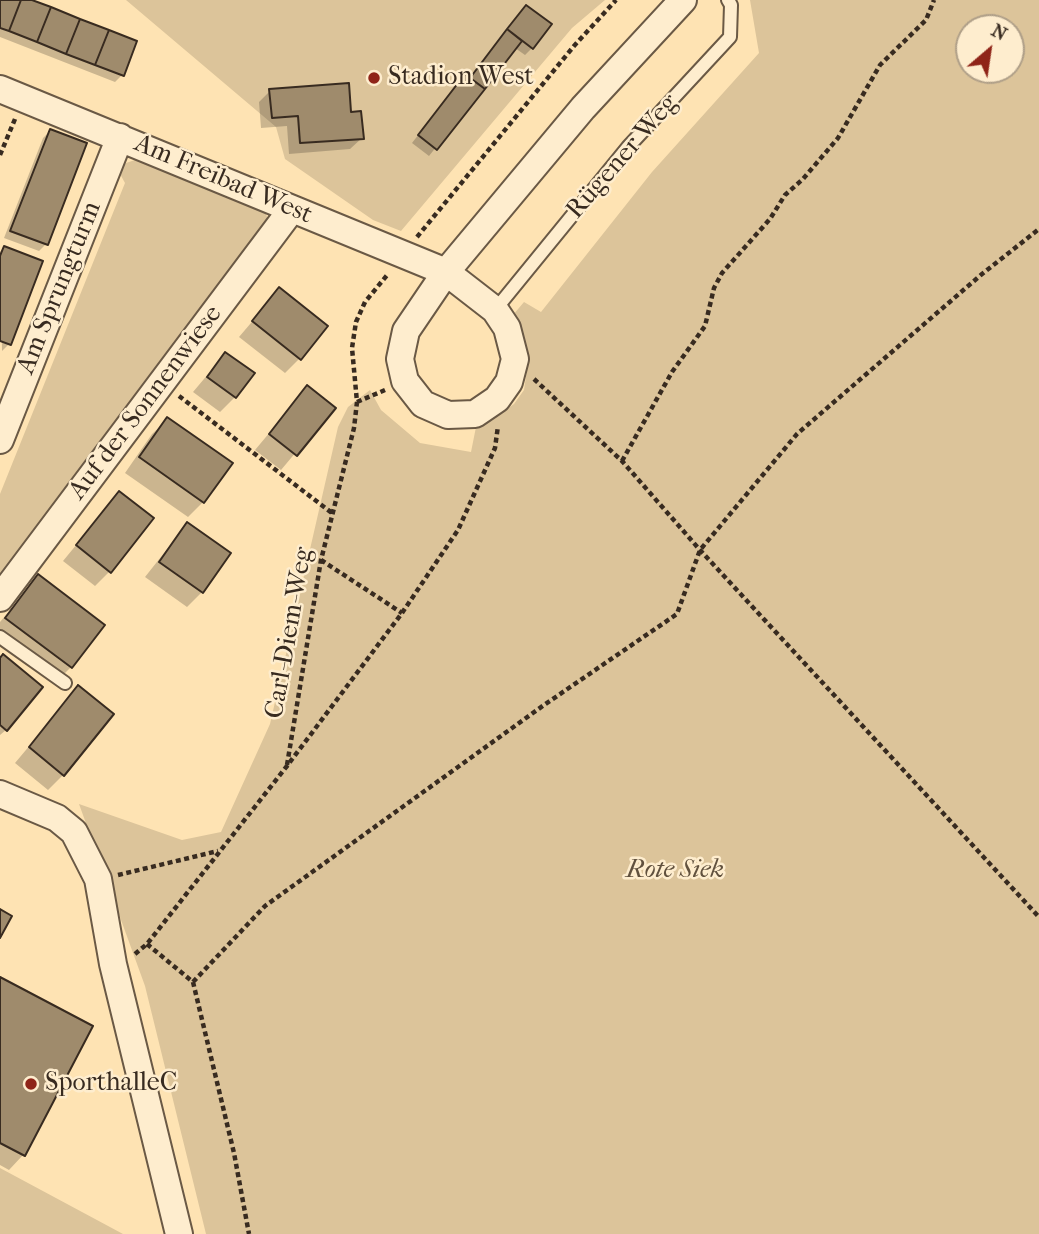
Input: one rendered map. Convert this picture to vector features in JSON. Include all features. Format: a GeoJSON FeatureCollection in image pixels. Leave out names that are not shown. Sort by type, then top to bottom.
{"type":"FeatureCollection","features":[{"type":"Feature","properties":{"kind":"street"},"geometry":{"type":"LineString","coordinates":[[446,272],[495,310],[507,328],[515,359],[509,382],[497,399],[475,414],[448,415],[423,404],[405,381],[400,359],[406,331],[446,272],[583,108],[683,0]]}},
{"type":"Feature","properties":{"kind":"street","name":"Am Freibad West"},"geometry":{"type":"LineString","coordinates":[[12,94],[446,272]]}},
{"type":"Feature","properties":{"kind":"street","name":"Am Sprungturm"},"geometry":{"type":"LineString","coordinates":[[0,440],[120,137]]}},
{"type":"Feature","properties":{"kind":"street","name":"Auf der Sonnenwiese"},"geometry":{"type":"LineString","coordinates":[[0,598],[292,209]]}},
{"type":"Feature","properties":{"kind":"street"},"geometry":{"type":"LineString","coordinates":[[0,794],[37,807],[74,832],[98,879],[113,964],[179,1234]]}},
{"type":"Feature","properties":{"kind":"lane","name":"Rügener Weg"},"geometry":{"type":"LineString","coordinates":[[495,310],[628,147],[730,37],[731,5],[728,0]]}},
{"type":"Feature","properties":{"kind":"lane"},"geometry":{"type":"LineString","coordinates":[[0,637],[65,683]]}},
{"type":"Feature","properties":{"kind":"path","name":"Carl-Diem-Weg"},"geometry":{"type":"LineString","coordinates":[[127,960],[147,944],[287,766],[321,560],[354,428],[357,402],[352,348],[356,322],[365,302],[574,46],[616,0]]}},
{"type":"Feature","properties":{"kind":"path"},"geometry":{"type":"LineString","coordinates":[[622,461],[672,372],[705,326],[714,288],[722,273],[770,219],[785,195],[803,179],[813,163],[838,138],[880,65],[926,20],[934,0]]}},
{"type":"Feature","properties":{"kind":"path"},"geometry":{"type":"LineString","coordinates":[[0,155],[12,94]]}},
{"type":"Feature","properties":{"kind":"path"},"geometry":{"type":"LineString","coordinates":[[193,982],[265,906],[677,614],[700,550],[797,435],[982,274],[1039,229]]}},
{"type":"Feature","properties":{"kind":"path"},"geometry":{"type":"LineString","coordinates":[[515,359],[622,461],[700,550],[1039,917]]}},
{"type":"Feature","properties":{"kind":"path"},"geometry":{"type":"LineString","coordinates":[[357,402],[405,381]]}},
{"type":"Feature","properties":{"kind":"path"},"geometry":{"type":"LineString","coordinates":[[162,382],[332,513]]}},
{"type":"Feature","properties":{"kind":"path"},"geometry":{"type":"LineString","coordinates":[[287,766],[402,613],[467,513],[495,448],[499,422],[497,399]]}},
{"type":"Feature","properties":{"kind":"path"},"geometry":{"type":"LineString","coordinates":[[321,560],[402,613]]}},
{"type":"Feature","properties":{"kind":"path"},"geometry":{"type":"LineString","coordinates":[[147,944],[193,982],[223,1101],[249,1234]]}},
{"type":"Feature","properties":{"kind":"green space","name":"Stadion West"},"geometry":{"type":"Polygon","coordinates":[[[126,0],[605,0],[572,28],[401,231],[373,220],[285,159],[276,127],[126,0]]]}},
{"type":"Feature","properties":{"kind":"green space","name":"Rote Siek"},"geometry":{"type":"Polygon","coordinates":[[[750,0],[1039,0],[1039,1234],[206,1234],[145,986],[79,804],[182,840],[221,832],[270,724],[338,427],[348,407],[370,390],[381,410],[420,443],[471,452],[476,427],[492,420],[514,404],[524,390],[529,356],[513,315],[524,302],[541,312],[652,172],[759,53],[750,0]]]}},
{"type":"Feature","properties":{"kind":"green space"},"geometry":{"type":"Polygon","coordinates":[[[135,160],[265,212],[268,219],[0,578],[0,494],[125,183],[119,172],[126,163],[135,160]]]}},
{"type":"Feature","properties":{"kind":"green space"},"geometry":{"type":"Polygon","coordinates":[[[0,1168],[123,1234],[0,1234],[0,1168]]]}},
{"type":"Feature","properties":{"kind":"building"},"geometry":{"type":"Polygon","coordinates":[[[0,0],[21,0],[9,31],[0,28],[0,0]]]}},
{"type":"Feature","properties":{"kind":"building"},"geometry":{"type":"Polygon","coordinates":[[[21,0],[32,0],[51,7],[37,42],[9,31],[21,0]]]}},
{"type":"Feature","properties":{"kind":"building"},"geometry":{"type":"Polygon","coordinates":[[[526,5],[552,24],[533,49],[507,29],[526,5]]]}},
{"type":"Feature","properties":{"kind":"building"},"geometry":{"type":"Polygon","coordinates":[[[51,7],[80,19],[66,54],[37,42],[51,7]]]}},
{"type":"Feature","properties":{"kind":"building"},"geometry":{"type":"Polygon","coordinates":[[[80,19],[109,30],[95,65],[66,54],[80,19]]]}},
{"type":"Feature","properties":{"kind":"building"},"geometry":{"type":"Polygon","coordinates":[[[507,29],[522,41],[485,89],[470,78],[507,29]]]}},
{"type":"Feature","properties":{"kind":"building"},"geometry":{"type":"Polygon","coordinates":[[[109,30],[137,41],[124,76],[95,65],[109,30]]]}},
{"type":"Feature","properties":{"kind":"building"},"geometry":{"type":"Polygon","coordinates":[[[465,74],[485,89],[437,150],[418,135],[465,74]]]}},
{"type":"Feature","properties":{"kind":"building"},"geometry":{"type":"Polygon","coordinates":[[[349,83],[351,112],[361,111],[364,139],[300,143],[298,116],[272,118],[269,89],[349,83]]]}},
{"type":"Feature","properties":{"kind":"building"},"geometry":{"type":"Polygon","coordinates":[[[50,129],[87,143],[48,245],[10,231],[50,129]]]}},
{"type":"Feature","properties":{"kind":"building"},"geometry":{"type":"Polygon","coordinates":[[[4,246],[43,261],[11,345],[0,341],[0,256],[4,246]]]}},
{"type":"Feature","properties":{"kind":"building"},"geometry":{"type":"Polygon","coordinates":[[[279,287],[328,326],[301,360],[252,321],[279,287]]]}},
{"type":"Feature","properties":{"kind":"building"},"geometry":{"type":"Polygon","coordinates":[[[225,352],[255,373],[236,398],[207,377],[225,352]]]}},
{"type":"Feature","properties":{"kind":"building"},"geometry":{"type":"Polygon","coordinates":[[[307,385],[336,408],[297,456],[269,434],[307,385]]]}},
{"type":"Feature","properties":{"kind":"building"},"geometry":{"type":"Polygon","coordinates":[[[167,417],[233,463],[204,503],[139,457],[167,417]]]}},
{"type":"Feature","properties":{"kind":"building"},"geometry":{"type":"Polygon","coordinates":[[[119,491],[154,518],[111,573],[76,545],[119,491]]]}},
{"type":"Feature","properties":{"kind":"building"},"geometry":{"type":"Polygon","coordinates":[[[187,522],[231,553],[203,593],[159,562],[187,522]]]}},
{"type":"Feature","properties":{"kind":"building"},"geometry":{"type":"Polygon","coordinates":[[[38,574],[105,625],[72,668],[5,618],[38,574]]]}},
{"type":"Feature","properties":{"kind":"building"},"geometry":{"type":"Polygon","coordinates":[[[3,654],[43,687],[7,731],[0,725],[0,658],[3,654]]]}},
{"type":"Feature","properties":{"kind":"building"},"geometry":{"type":"Polygon","coordinates":[[[78,685],[114,714],[64,776],[29,747],[78,685]]]}},
{"type":"Feature","properties":{"kind":"building"},"geometry":{"type":"Polygon","coordinates":[[[0,909],[12,916],[0,938],[0,909]]]}},
{"type":"Feature","properties":{"kind":"building","name":"SporthalleC"},"geometry":{"type":"Polygon","coordinates":[[[0,977],[93,1026],[25,1156],[0,1143],[0,977]]]}},
{"type":"Feature","properties":{"kind":"place","name":"Stadion West"},"geometry":{"type":"Point","coordinates":[374,78]}},
{"type":"Feature","properties":{"kind":"place","name":"SporthalleC"},"geometry":{"type":"Point","coordinates":[31,1084]}}]}
